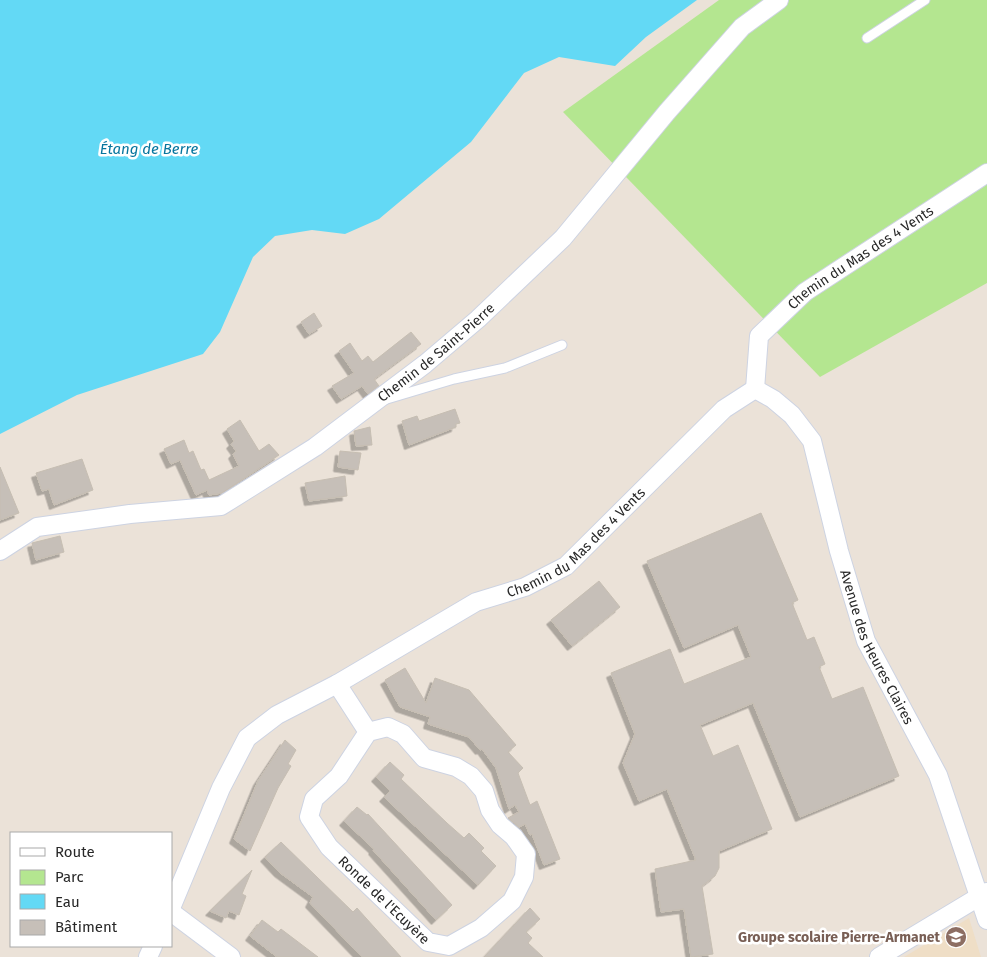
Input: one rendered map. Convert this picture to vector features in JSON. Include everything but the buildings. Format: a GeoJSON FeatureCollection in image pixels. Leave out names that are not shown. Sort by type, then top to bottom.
{"type":"FeatureCollection","features":[{"type":"Feature","properties":{"kind":"street","name":"Chemin de Saint-Pierre"},"geometry":{"type":"LineString","coordinates":[[0,551],[37,527],[130,514],[221,506],[315,447],[478,319],[563,238],[667,112],[742,27],[779,0]]}},
{"type":"Feature","properties":{"kind":"street","name":"Chemin du Mas des 4 Vents"},"geometry":{"type":"LineString","coordinates":[[172,906],[221,788],[247,738],[277,715],[337,684],[476,602],[525,587],[566,566],[724,409],[755,389],[759,336],[805,292],[987,173]]}},
{"type":"Feature","properties":{"kind":"street","name":"Avenue des Heures Claires"},"geometry":{"type":"LineString","coordinates":[[755,389],[773,399],[792,415],[812,441],[839,551],[866,641],[938,774],[983,894],[987,920]]}},
{"type":"Feature","properties":{"kind":"street"},"geometry":{"type":"LineString","coordinates":[[337,684],[368,732]]}},
{"type":"Feature","properties":{"kind":"street","name":"Ronde de l'Ecuyère"},"geometry":{"type":"LineString","coordinates":[[388,727],[403,734],[424,758],[456,767],[471,776],[484,791],[490,810],[500,825],[514,837],[526,854],[524,877],[512,901],[481,928],[449,946],[428,942],[329,847],[309,817],[314,799],[339,776],[368,732],[388,727]]}},
{"type":"Feature","properties":{"kind":"street"},"geometry":{"type":"LineString","coordinates":[[879,957],[983,894]]}},
{"type":"Feature","properties":{"kind":"street"},"geometry":{"type":"LineString","coordinates":[[172,913],[232,957]]}},
{"type":"Feature","properties":{"kind":"lane"},"geometry":{"type":"LineString","coordinates":[[867,38],[925,0]]}},
{"type":"Feature","properties":{"kind":"lane"},"geometry":{"type":"LineString","coordinates":[[372,404],[454,379],[505,368],[562,345]]}},
{"type":"Feature","properties":{"kind":"shaded area","name":"Groupe scolaire Pierre-Armanet"},"geometry":{"type":"Polygon","coordinates":[[[969,918],[981,957],[904,957],[969,918]]]}},
{"type":"Feature","properties":{"kind":"green space"},"geometry":{"type":"Polygon","coordinates":[[[719,0],[987,0],[987,283],[820,377],[563,112],[719,0]]]}},
{"type":"Feature","properties":{"kind":"water","name":"Étang de Berre"},"geometry":{"type":"Polygon","coordinates":[[[0,0],[697,0],[646,37],[615,66],[559,57],[524,73],[471,142],[379,219],[345,234],[312,230],[275,236],[253,257],[220,332],[203,354],[77,395],[0,434],[0,0]]]}},
{"type":"Feature","properties":{"kind":"place","name":"Groupe scolaire Pierre-Armanet"},"geometry":{"type":"Point","coordinates":[956,937]}}]}
